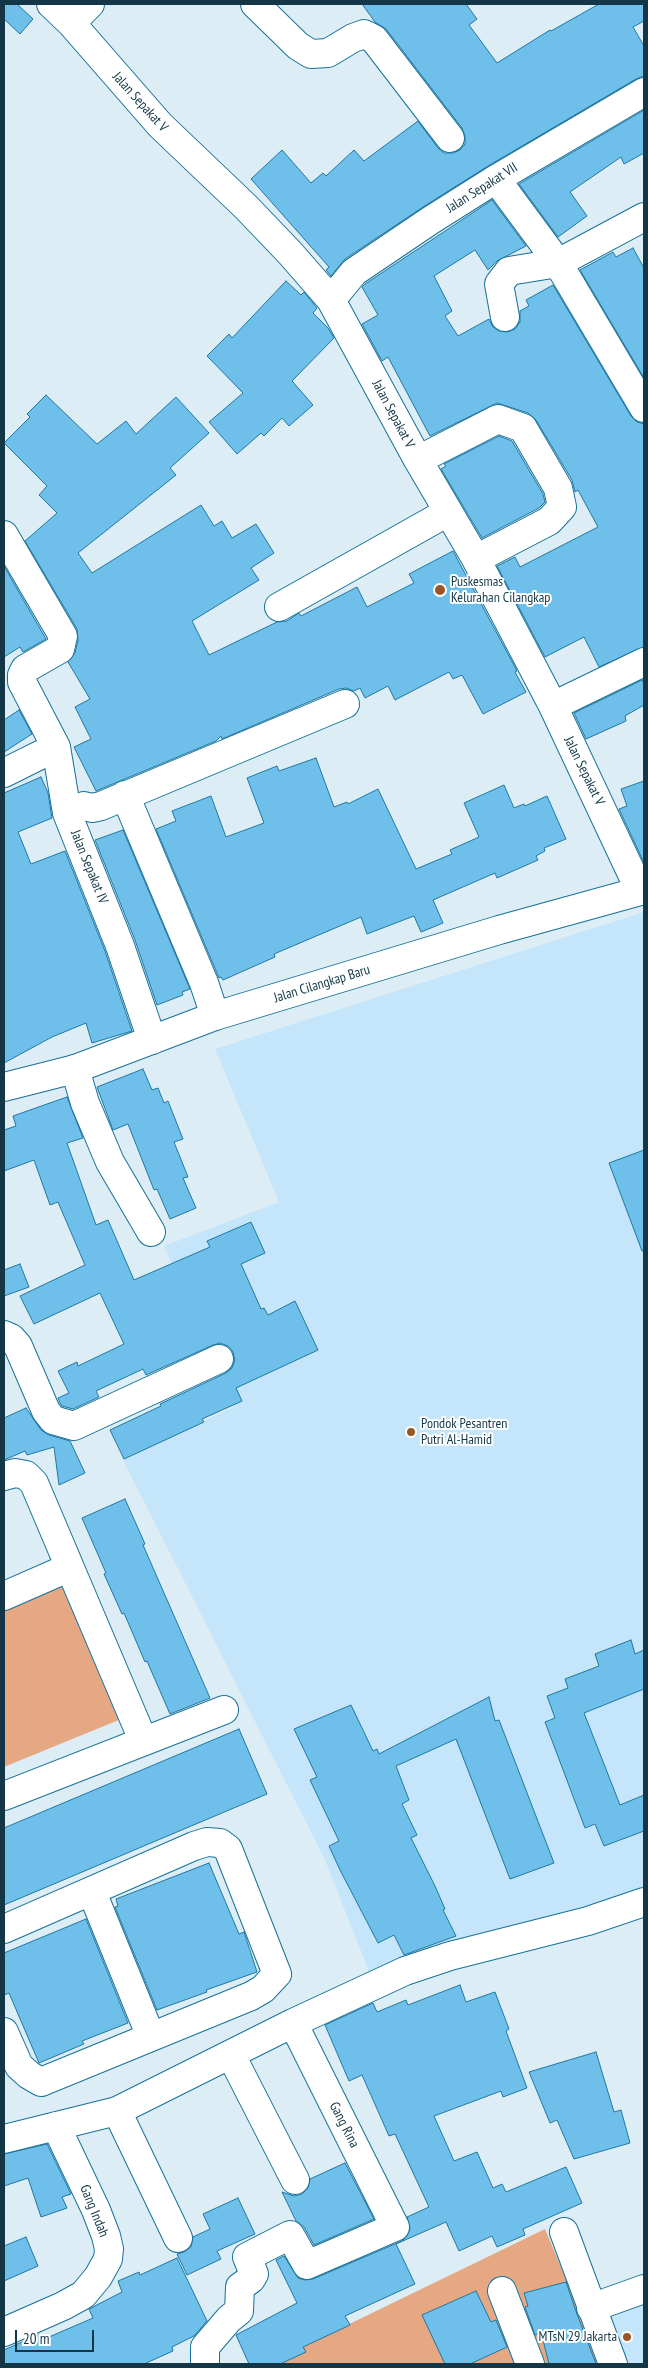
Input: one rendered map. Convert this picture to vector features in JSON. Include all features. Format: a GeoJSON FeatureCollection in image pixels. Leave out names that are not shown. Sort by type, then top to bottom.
{"type":"FeatureCollection","features":[{"type":"Feature","properties":{"kind":"street","name":"Jalan Sepakat V"},"geometry":{"type":"LineString","coordinates":[[51,4],[160,125],[259,220],[331,300],[418,460],[476,559],[553,706],[642,890]]}},
{"type":"Feature","properties":{"kind":"street"},"geometry":{"type":"LineString","coordinates":[[70,23],[90,4]]}},
{"type":"Feature","properties":{"kind":"street"},"geometry":{"type":"LineString","coordinates":[[255,4],[298,46],[311,54],[328,53],[353,38],[364,34],[374,39],[450,138]]}},
{"type":"Feature","properties":{"kind":"street","name":"Jalan Sepakat VII"},"geometry":{"type":"LineString","coordinates":[[331,300],[354,272],[496,179],[644,92]]}},
{"type":"Feature","properties":{"kind":"street"},"geometry":{"type":"LineString","coordinates":[[496,179],[558,263],[644,408]]}},
{"type":"Feature","properties":{"kind":"street"},"geometry":{"type":"LineString","coordinates":[[506,317],[499,284],[509,271],[558,263],[644,217]]}},
{"type":"Feature","properties":{"kind":"street"},"geometry":{"type":"LineString","coordinates":[[418,460],[498,418],[522,428],[558,488],[562,507],[549,522],[476,559]]}},
{"type":"Feature","properties":{"kind":"street"},"geometry":{"type":"LineString","coordinates":[[279,607],[448,512]]}},
{"type":"Feature","properties":{"kind":"street","name":"Jalan Sepakat IV"},"geometry":{"type":"LineString","coordinates":[[4,535],[63,636],[60,649],[25,670],[22,675],[22,682],[56,747],[67,813],[120,946],[152,1040]]}},
{"type":"Feature","properties":{"kind":"street"},"geometry":{"type":"LineString","coordinates":[[553,706],[644,662]]}},
{"type":"Feature","properties":{"kind":"street"},"geometry":{"type":"LineString","coordinates":[[67,813],[84,806],[92,808],[101,806],[345,704]]}},
{"type":"Feature","properties":{"kind":"street"},"geometry":{"type":"LineString","coordinates":[[4,772],[56,747]]}},
{"type":"Feature","properties":{"kind":"street"},"geometry":{"type":"LineString","coordinates":[[125,795],[204,983],[215,1016]]}},
{"type":"Feature","properties":{"kind":"street","name":"Jalan Cilangkap Baru"},"geometry":{"type":"LineString","coordinates":[[4,1086],[74,1068],[215,1016],[499,930],[642,890]]}},
{"type":"Feature","properties":{"kind":"street"},"geometry":{"type":"LineString","coordinates":[[74,1068],[85,1103],[110,1162],[151,1232]]}},
{"type":"Feature","properties":{"kind":"street"},"geometry":{"type":"LineString","coordinates":[[4,1335],[11,1338],[18,1346],[46,1411],[53,1420],[74,1426],[219,1359]]}},
{"type":"Feature","properties":{"kind":"street"},"geometry":{"type":"LineString","coordinates":[[4,1476],[15,1473],[26,1475],[34,1482],[68,1568],[143,1740]]}},
{"type":"Feature","properties":{"kind":"street"},"geometry":{"type":"LineString","coordinates":[[4,1596],[68,1568]]}},
{"type":"Feature","properties":{"kind":"street"},"geometry":{"type":"LineString","coordinates":[[4,1796],[143,1740],[224,1710]]}},
{"type":"Feature","properties":{"kind":"street"},"geometry":{"type":"LineString","coordinates":[[4,1929],[194,1846],[207,1842],[220,1843],[228,1849],[277,1974],[263,1989],[251,1996],[41,2082],[29,2076],[19,2066],[4,2032]]}},
{"type":"Feature","properties":{"kind":"street"},"geometry":{"type":"LineString","coordinates":[[92,1892],[152,2037]]}},
{"type":"Feature","properties":{"kind":"street"},"geometry":{"type":"LineString","coordinates":[[4,2139],[117,2111],[293,2023],[405,1971],[450,1956],[588,1921],[644,1902]]}},
{"type":"Feature","properties":{"kind":"street","name":"Gang Rina"},"geometry":{"type":"LineString","coordinates":[[204,2363],[205,2347],[228,2319],[240,2311],[240,2287],[251,2279],[254,2274],[247,2257],[290,2235],[307,2265],[395,2227],[293,2023]]}},
{"type":"Feature","properties":{"kind":"street"},"geometry":{"type":"LineString","coordinates":[[231,2055],[295,2180]]}},
{"type":"Feature","properties":{"kind":"street"},"geometry":{"type":"LineString","coordinates":[[117,2111],[178,2238]]}},
{"type":"Feature","properties":{"kind":"street","name":"Gang Indah"},"geometry":{"type":"LineString","coordinates":[[4,2332],[84,2295],[98,2277],[108,2259],[109,2249],[106,2236],[96,2210],[56,2126]]}},
{"type":"Feature","properties":{"kind":"street"},"geometry":{"type":"LineString","coordinates":[[564,2232],[613,2364]]}},
{"type":"Feature","properties":{"kind":"street"},"geometry":{"type":"LineString","coordinates":[[591,2308],[644,2288]]}},
{"type":"Feature","properties":{"kind":"street"},"geometry":{"type":"LineString","coordinates":[[502,2291],[530,2364]]}},
{"type":"Feature","properties":{"kind":"shaded area","name":"Pondok Pesantren Putri Al-Hamid"},"geometry":{"type":"Polygon","coordinates":[[[644,912],[644,1895],[370,1974],[325,1860],[122,1458],[234,1407],[164,1246],[279,1202],[215,1049],[644,912]]]}},
{"type":"Feature","properties":{"kind":"shaded area"},"geometry":{"type":"Polygon","coordinates":[[[66,1571],[126,1717],[4,1767],[4,1596],[66,1571]]]}},
{"type":"Feature","properties":{"kind":"shaded area"},"geometry":{"type":"Polygon","coordinates":[[[545,2229],[602,2364],[267,2364],[545,2229]]]}},
{"type":"Feature","properties":{"kind":"shaded area","name":"MTsN 29 Jakarta"},"geometry":{"type":"Polygon","coordinates":[[[644,2294],[644,2364],[621,2364],[599,2309],[644,2294]]]}},
{"type":"Feature","properties":{"kind":"building"},"geometry":{"type":"Polygon","coordinates":[[[4,4],[17,4],[33,19],[20,34],[4,19],[4,4]]]}},
{"type":"Feature","properties":{"kind":"building"},"geometry":{"type":"Polygon","coordinates":[[[362,4],[466,4],[477,19],[469,25],[497,63],[550,30],[599,4],[644,4],[644,21],[633,27],[644,46],[644,76],[488,166],[423,207],[345,259],[331,276],[326,270],[329,267],[251,179],[282,150],[311,183],[323,173],[326,176],[354,150],[364,161],[418,121],[438,148],[444,153],[453,153],[460,150],[465,144],[462,128],[386,29],[375,22],[362,4]]]}},
{"type":"Feature","properties":{"kind":"building"},"geometry":{"type":"Polygon","coordinates":[[[644,110],[644,153],[624,164],[621,157],[570,192],[587,216],[558,237],[519,184],[644,110]]]}},
{"type":"Feature","properties":{"kind":"building"},"geometry":{"type":"Polygon","coordinates":[[[492,200],[526,246],[497,261],[488,270],[475,250],[434,276],[452,311],[445,316],[458,336],[489,319],[493,327],[499,331],[507,332],[515,329],[520,322],[520,311],[529,306],[526,300],[553,285],[631,416],[637,422],[644,424],[644,647],[599,667],[584,637],[545,657],[497,566],[515,557],[520,567],[598,527],[578,490],[575,492],[572,480],[536,420],[528,413],[497,403],[430,436],[388,357],[382,361],[362,324],[378,315],[362,287],[365,284],[492,200]]]}},
{"type":"Feature","properties":{"kind":"building"},"geometry":{"type":"Polygon","coordinates":[[[633,248],[644,268],[644,378],[580,270],[613,252],[616,257],[633,248]]]}},
{"type":"Feature","properties":{"kind":"building"},"geometry":{"type":"Polygon","coordinates":[[[286,281],[301,295],[304,292],[317,308],[313,313],[328,328],[334,338],[292,381],[313,405],[289,426],[282,418],[264,436],[261,433],[237,454],[209,422],[243,393],[207,356],[229,334],[232,338],[286,281]]]}},
{"type":"Feature","properties":{"kind":"building"},"geometry":{"type":"Polygon","coordinates":[[[46,395],[97,444],[126,421],[136,434],[176,397],[209,433],[170,468],[176,475],[78,553],[92,573],[201,505],[214,526],[222,521],[232,538],[256,524],[274,553],[251,568],[259,580],[192,621],[209,655],[277,622],[287,621],[299,613],[301,616],[357,587],[367,607],[414,583],[409,574],[453,551],[517,671],[515,672],[526,692],[483,714],[462,675],[453,679],[449,672],[395,700],[388,686],[365,698],[360,688],[354,691],[346,688],[339,689],[222,739],[221,736],[216,741],[96,791],[74,747],[91,739],[75,707],[90,699],[68,662],[75,653],[78,640],[77,629],[25,541],[57,513],[39,495],[47,486],[4,443],[30,417],[27,414],[46,395]]]}},
{"type":"Feature","properties":{"kind":"building"},"geometry":{"type":"Polygon","coordinates":[[[499,436],[512,441],[543,494],[545,502],[539,508],[482,538],[441,469],[446,466],[444,464],[499,436]]]}},
{"type":"Feature","properties":{"kind":"building"},"geometry":{"type":"Polygon","coordinates":[[[4,566],[46,639],[23,652],[20,647],[4,657],[4,566]]]}},
{"type":"Feature","properties":{"kind":"building"},"geometry":{"type":"Polygon","coordinates":[[[642,680],[644,684],[644,705],[625,716],[626,721],[586,739],[574,713],[642,680]]]}},
{"type":"Feature","properties":{"kind":"building"},"geometry":{"type":"Polygon","coordinates":[[[19,710],[32,734],[4,752],[4,720],[19,710]]]}},
{"type":"Feature","properties":{"kind":"building"},"geometry":{"type":"Polygon","coordinates":[[[316,758],[334,807],[347,802],[348,804],[378,789],[416,869],[452,854],[450,850],[479,837],[464,803],[504,785],[514,808],[524,804],[525,806],[547,796],[566,839],[544,848],[545,851],[536,856],[538,860],[497,878],[495,873],[433,900],[443,923],[421,932],[414,916],[367,934],[361,917],[274,954],[275,957],[223,980],[221,977],[219,978],[156,829],[176,821],[172,811],[211,796],[226,837],[264,823],[247,778],[277,766],[279,771],[316,758]]]}},
{"type":"Feature","properties":{"kind":"building"},"geometry":{"type":"Polygon","coordinates":[[[41,777],[48,793],[52,818],[18,832],[31,864],[65,851],[105,951],[132,1031],[92,1043],[86,1023],[52,1037],[4,1063],[4,793],[41,777]]]}},
{"type":"Feature","properties":{"kind":"building"},"geometry":{"type":"Polygon","coordinates":[[[644,781],[644,863],[619,809],[627,806],[621,789],[644,781]]]}},
{"type":"Feature","properties":{"kind":"building"},"geometry":{"type":"Polygon","coordinates":[[[123,830],[190,989],[182,992],[183,995],[157,1005],[135,940],[95,840],[123,830]]]}},
{"type":"Feature","properties":{"kind":"building"},"geometry":{"type":"Polygon","coordinates":[[[143,1069],[152,1090],[158,1088],[164,1103],[168,1101],[183,1139],[174,1142],[188,1177],[183,1178],[196,1208],[170,1219],[157,1189],[154,1190],[128,1124],[113,1130],[97,1087],[143,1069]]]}},
{"type":"Feature","properties":{"kind":"building"},"geometry":{"type":"Polygon","coordinates":[[[67,1097],[83,1138],[67,1143],[96,1225],[108,1220],[134,1280],[210,1247],[207,1241],[251,1222],[265,1253],[241,1264],[261,1309],[264,1308],[268,1315],[295,1301],[318,1350],[236,1388],[242,1401],[202,1419],[204,1422],[124,1459],[110,1430],[226,1373],[232,1368],[235,1360],[233,1352],[228,1346],[220,1343],[146,1375],[143,1369],[96,1391],[99,1397],[73,1409],[62,1406],[60,1403],[58,1398],[69,1393],[58,1371],[77,1362],[78,1366],[124,1344],[100,1293],[34,1324],[20,1296],[85,1265],[58,1202],[50,1205],[34,1160],[4,1171],[4,1130],[16,1126],[13,1116],[67,1097]]]}},
{"type":"Feature","properties":{"kind":"building"},"geometry":{"type":"Polygon","coordinates":[[[644,1150],[644,1251],[642,1251],[609,1163],[644,1150]]]}},
{"type":"Feature","properties":{"kind":"building"},"geometry":{"type":"Polygon","coordinates":[[[20,1264],[29,1287],[4,1296],[4,1270],[20,1264]]]}},
{"type":"Feature","properties":{"kind":"building"},"geometry":{"type":"Polygon","coordinates":[[[26,1408],[41,1430],[49,1435],[70,1441],[85,1473],[59,1485],[54,1447],[27,1455],[25,1451],[4,1460],[4,1418],[26,1408]]]}},
{"type":"Feature","properties":{"kind":"building"},"geometry":{"type":"Polygon","coordinates":[[[125,1499],[145,1544],[143,1545],[210,1698],[170,1714],[147,1661],[145,1662],[124,1613],[122,1614],[104,1574],[106,1573],[82,1518],[125,1499]]]}},
{"type":"Feature","properties":{"kind":"building"},"geometry":{"type":"Polygon","coordinates":[[[631,1640],[635,1654],[644,1650],[644,1689],[584,1713],[620,1805],[644,1795],[644,1831],[604,1846],[595,1824],[585,1828],[545,1722],[555,1718],[547,1696],[568,1688],[565,1679],[599,1666],[595,1654],[631,1640]]]}},
{"type":"Feature","properties":{"kind":"building"},"geometry":{"type":"Polygon","coordinates":[[[489,1697],[495,1721],[499,1720],[554,1863],[510,1879],[456,1739],[396,1766],[409,1800],[402,1804],[417,1835],[411,1838],[435,1886],[445,1909],[443,1910],[456,1936],[404,1955],[394,1935],[378,1943],[340,1870],[329,1846],[339,1841],[310,1780],[317,1777],[294,1729],[351,1705],[373,1751],[377,1749],[379,1754],[489,1697]]]}},
{"type":"Feature","properties":{"kind":"building"},"geometry":{"type":"Polygon","coordinates":[[[239,1729],[267,1794],[4,1905],[4,1828],[239,1729]]]}},
{"type":"Feature","properties":{"kind":"building"},"geometry":{"type":"Polygon","coordinates":[[[209,1863],[239,1934],[244,1932],[257,1972],[157,2010],[115,1907],[118,1906],[116,1899],[209,1863]]]}},
{"type":"Feature","properties":{"kind":"building"},"geometry":{"type":"Polygon","coordinates":[[[86,1919],[128,2023],[82,2041],[84,2044],[39,2063],[9,1993],[4,1995],[4,1953],[86,1919]]]}},
{"type":"Feature","properties":{"kind":"building"},"geometry":{"type":"Polygon","coordinates":[[[460,1985],[466,2002],[495,1992],[509,2029],[506,2031],[527,2088],[503,2097],[501,2091],[434,2116],[454,2161],[477,2152],[493,2188],[502,2184],[506,2192],[566,2167],[582,2203],[523,2229],[525,2235],[497,2247],[492,2236],[459,2251],[446,2222],[396,2244],[415,2284],[345,2316],[350,2325],[303,2347],[306,2352],[280,2364],[249,2364],[236,2335],[297,2303],[276,2260],[284,2256],[298,2278],[305,2280],[313,2279],[402,2241],[410,2229],[407,2217],[429,2207],[395,2134],[389,2136],[362,2075],[349,2081],[325,2025],[373,2003],[377,2012],[406,2000],[408,2005],[460,1985]]]}},
{"type":"Feature","properties":{"kind":"building"},"geometry":{"type":"Polygon","coordinates":[[[596,2052],[614,2112],[621,2110],[630,2143],[574,2159],[557,2120],[550,2123],[529,2072],[596,2052]]]}},
{"type":"Feature","properties":{"kind":"building"},"geometry":{"type":"Polygon","coordinates":[[[47,2144],[71,2194],[62,2197],[67,2208],[41,2217],[28,2178],[4,2186],[4,2154],[47,2144]]]}},
{"type":"Feature","properties":{"kind":"building"},"geometry":{"type":"Polygon","coordinates":[[[345,2163],[374,2219],[314,2245],[304,2227],[296,2221],[282,2192],[294,2196],[302,2194],[308,2188],[310,2179],[345,2163]]]}},
{"type":"Feature","properties":{"kind":"building"},"geometry":{"type":"Polygon","coordinates":[[[238,2198],[255,2234],[217,2251],[221,2259],[187,2275],[177,2254],[191,2247],[193,2237],[210,2229],[203,2214],[238,2198]]]}},
{"type":"Feature","properties":{"kind":"building"},"geometry":{"type":"Polygon","coordinates":[[[26,2237],[38,2266],[4,2281],[4,2246],[26,2237]]]}},
{"type":"Feature","properties":{"kind":"building"},"geometry":{"type":"Polygon","coordinates":[[[177,2258],[207,2321],[194,2336],[172,2347],[173,2351],[144,2364],[4,2364],[4,2350],[40,2334],[42,2340],[93,2318],[89,2309],[122,2292],[118,2281],[139,2272],[140,2275],[177,2258]]]}},
{"type":"Feature","properties":{"kind":"building"},"geometry":{"type":"Polygon","coordinates":[[[566,2282],[596,2364],[549,2364],[541,2332],[535,2335],[525,2307],[528,2306],[524,2293],[566,2282]]]}},
{"type":"Feature","properties":{"kind":"building"},"geometry":{"type":"Polygon","coordinates":[[[476,2291],[491,2322],[496,2320],[507,2347],[470,2364],[445,2364],[422,2315],[476,2291]]]}},
{"type":"Feature","properties":{"kind":"place","name":"Puskesmas Kelurahan Cilangkap"},"geometry":{"type":"Point","coordinates":[440,590]}},
{"type":"Feature","properties":{"kind":"place","name":"Pondok Pesantren Putri Al-Hamid"},"geometry":{"type":"Point","coordinates":[411,1432]}},
{"type":"Feature","properties":{"kind":"place","name":"MTsN 29 Jakarta"},"geometry":{"type":"Point","coordinates":[627,2337]}}]}
